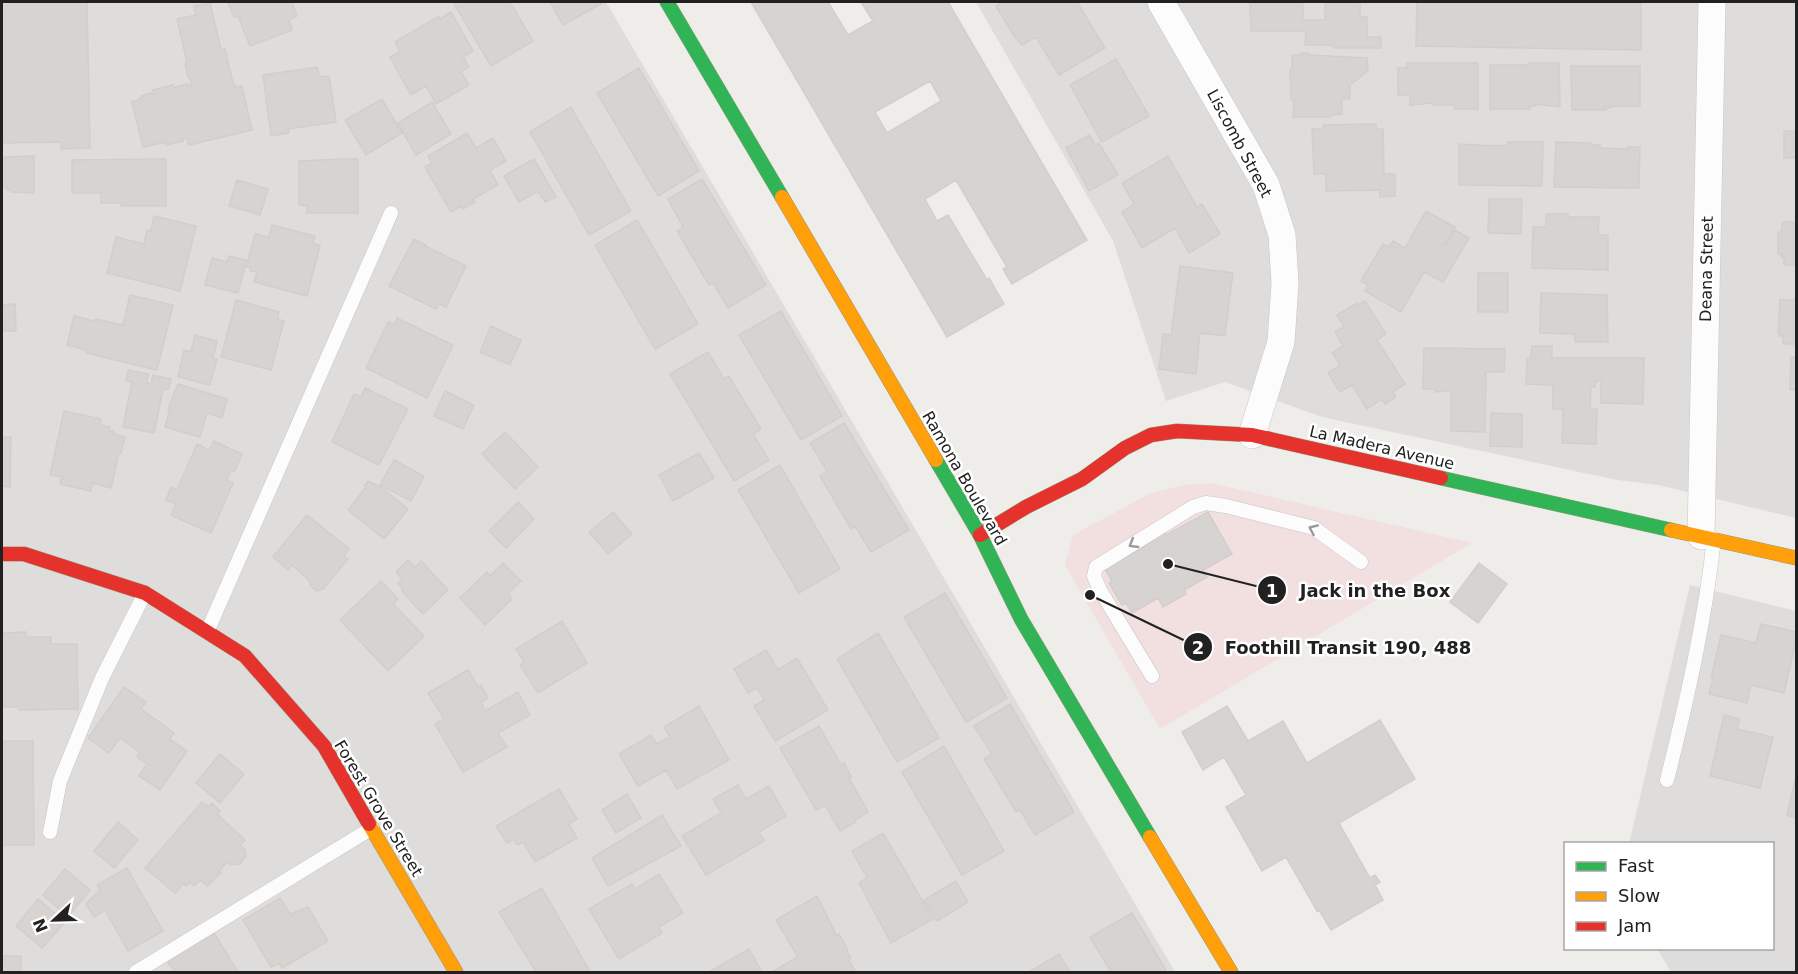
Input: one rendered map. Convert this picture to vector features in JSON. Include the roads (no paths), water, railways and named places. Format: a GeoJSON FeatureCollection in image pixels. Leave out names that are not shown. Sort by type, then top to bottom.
{"type":"FeatureCollection","features":[{"type":"Feature","properties":{"kind":"street","name":"Ramona Boulevard"},"geometry":{"type":"LineString","coordinates":[[667,2],[980,535],[1021,619],[1231,972]]}},
{"type":"Feature","properties":{"kind":"street","name":"Liscomb Street"},"geometry":{"type":"LineString","coordinates":[[1161,2],[1266,185],[1282,235],[1286,283],[1281,342],[1252,435]]}},
{"type":"Feature","properties":{"kind":"street","name":"Deana Street"},"geometry":{"type":"LineString","coordinates":[[1707,538],[1712,2]]}},
{"type":"Feature","properties":{"kind":"street","name":"La Madera Avenue"},"geometry":{"type":"LineString","coordinates":[[980,535],[1026,507],[1082,478],[1125,448],[1151,435],[1177,430],[1252,435],[1797,558]]}},
{"type":"Feature","properties":{"kind":"street","name":"Forest Grove Street"},"geometry":{"type":"LineString","coordinates":[[2,554],[24,554],[145,593],[244,656],[324,746],[456,972]]}},
{"type":"Feature","properties":{"kind":"lane"},"geometry":{"type":"LineString","coordinates":[[207,632],[391,213]]}},
{"type":"Feature","properties":{"kind":"lane"},"geometry":{"type":"LineString","coordinates":[[1152,676],[1100,590],[1094,576],[1096,567],[1194,507],[1206,503],[1216,504],[1314,528],[1361,562]]}},
{"type":"Feature","properties":{"kind":"lane"},"geometry":{"type":"LineString","coordinates":[[1667,780],[1708,594],[1707,538]]}},
{"type":"Feature","properties":{"kind":"lane"},"geometry":{"type":"LineString","coordinates":[[50,832],[60,781],[102,678],[145,593]]}},
{"type":"Feature","properties":{"kind":"lane"},"geometry":{"type":"LineString","coordinates":[[136,972],[372,828]]}},
{"type":"Feature","properties":{"kind":"place","name":"Jack in the Box"},"geometry":{"type":"Point","coordinates":[1168,564]}},
{"type":"Feature","properties":{"kind":"place","name":"Foothill Transit 190, 488"},"geometry":{"type":"Point","coordinates":[1090,595]}}]}
